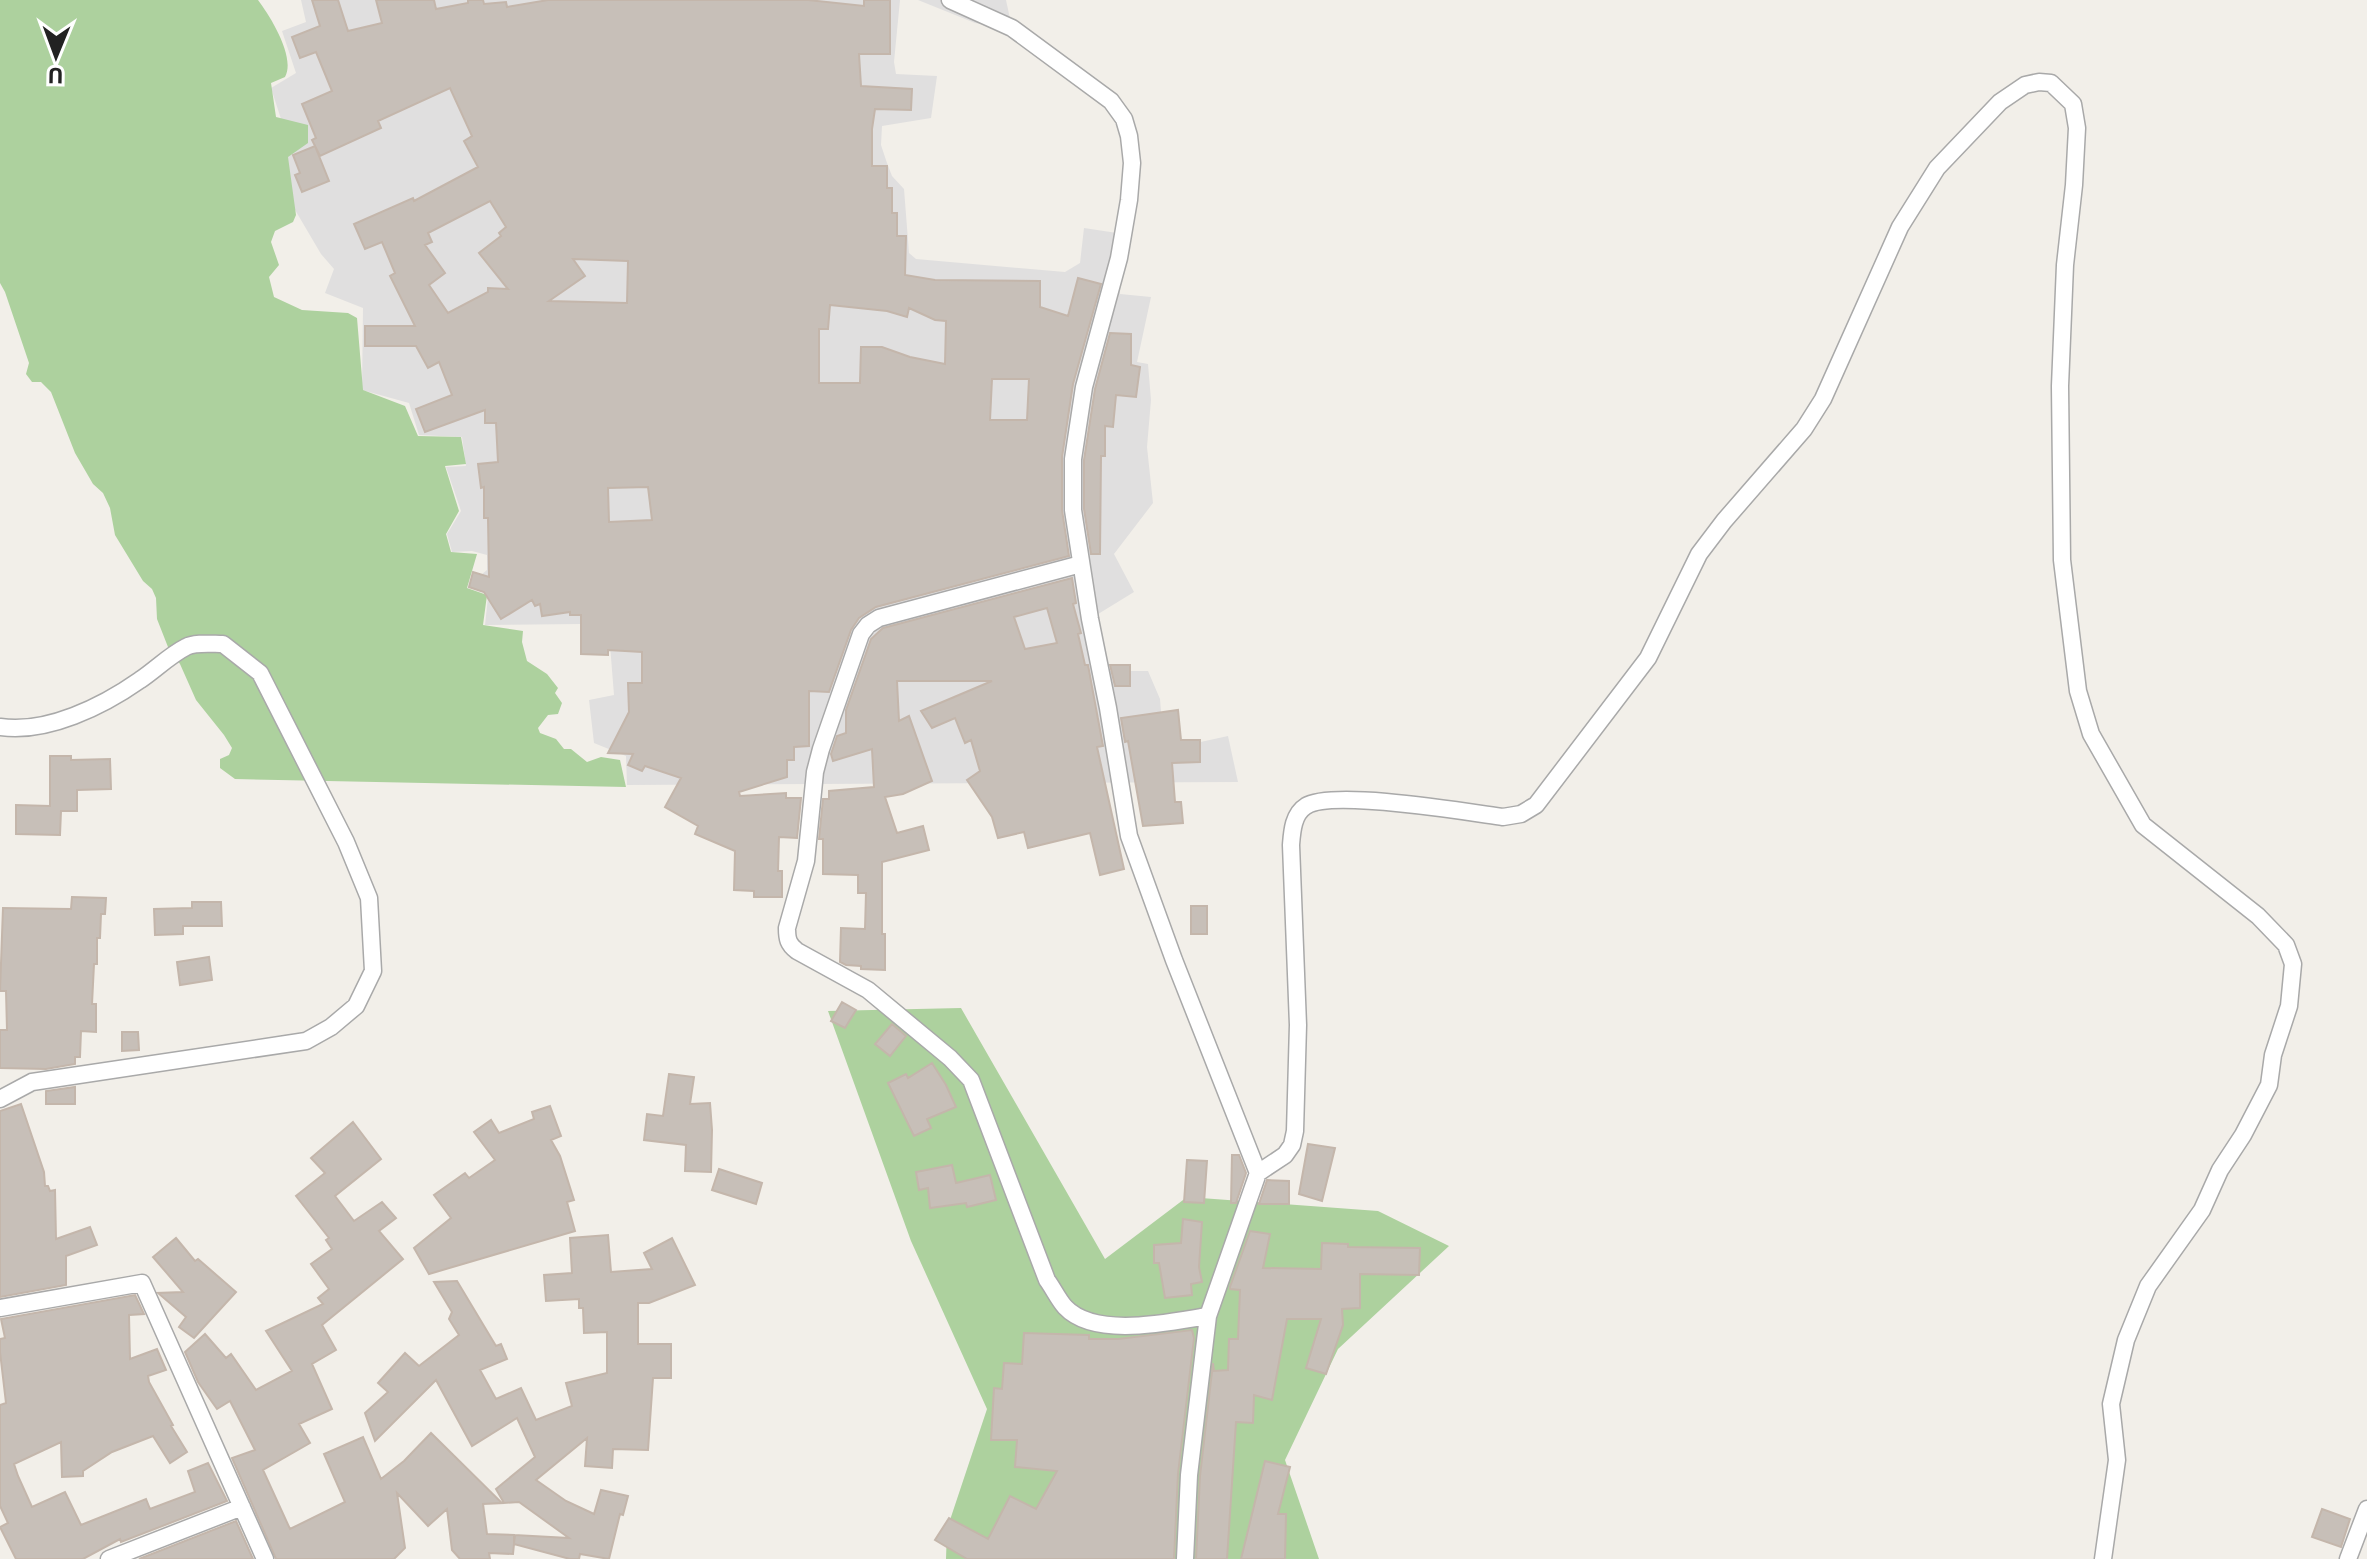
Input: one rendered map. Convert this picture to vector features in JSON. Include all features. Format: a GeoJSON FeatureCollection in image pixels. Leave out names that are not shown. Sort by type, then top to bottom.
{"type":"FeatureCollection","features":[{"type":"Feature","properties":{"kind":"street"},"geometry":{"type":"LineString","coordinates":[[950,0],[1012,28],[1111,101],[1124,119],[1129,136],[1132,163],[1129,200],[1119,258],[1084,387],[1073,459],[1073,510],[1129,836],[1258,1173]]}},
{"type":"Feature","properties":{"kind":"street"},"geometry":{"type":"LineString","coordinates":[[1185,1559],[1189,1475],[1208,1316],[1258,1173],[1285,1155],[1292,1145],[1295,1131],[1298,1025],[1291,845],[1297,816],[1305,806],[1317,802],[1360,799],[1503,817],[1521,814],[1536,805],[1648,658],[1699,554],[1804,429],[1823,399],[1900,227],[1937,168],[2000,102],[2025,85],[2039,82],[2051,83],[2073,104],[2077,128],[2065,265],[2060,386],[2062,560],[2078,691],[2091,734],[2143,825],[2258,916],[2286,945],[2293,964],[2289,1006],[2273,1055],[2269,1085],[2243,1135],[2220,1170],[2202,1210],[2148,1286],[2126,1340],[2111,1404],[2117,1460],[2103,1559]]}},
{"type":"Feature","properties":{"kind":"street"},"geometry":{"type":"LineString","coordinates":[[1081,564],[879,618],[864,629],[846,671],[815,772],[806,861],[787,938],[790,946],[797,951],[868,990],[950,1058],[971,1080],[1047,1280],[1066,1309],[1089,1320],[1116,1326],[1147,1326],[1208,1316]]}},
{"type":"Feature","properties":{"kind":"street"},"geometry":{"type":"LineString","coordinates":[[0,727],[11,729],[50,723],[94,707],[136,683],[187,646],[223,644],[260,673],[346,842],[369,898],[373,971],[356,1006],[331,1027],[306,1041],[32,1082],[0,1099]]}},
{"type":"Feature","properties":{"kind":"street"},"geometry":{"type":"LineString","coordinates":[[0,1308],[142,1283],[265,1559]]}},
{"type":"Feature","properties":{"kind":"street"},"geometry":{"type":"LineString","coordinates":[[109,1559],[242,1507]]}},
{"type":"Feature","properties":{"kind":"street"},"geometry":{"type":"LineString","coordinates":[[2348,1559],[2367,1509]]}},
{"type":"Feature","properties":{"kind":"shaded area"},"geometry":{"type":"Polygon","coordinates":[[[301,0],[900,0],[894,62],[896,74],[937,76],[931,118],[882,126],[881,145],[887,163],[892,176],[904,189],[909,253],[916,259],[1065,272],[1080,263],[1084,228],[1117,233],[1120,294],[1151,297],[1137,362],[1148,364],[1151,400],[1147,447],[1153,503],[1114,554],[1134,592],[1090,619],[1101,671],[1148,671],[1160,699],[1164,750],[1228,736],[1238,782],[627,785],[626,756],[594,743],[589,700],[614,695],[610,645],[581,624],[485,625],[489,588],[472,582],[487,570],[487,555],[472,551],[452,552],[447,534],[461,511],[446,467],[466,466],[462,437],[419,435],[409,403],[362,390],[363,308],[325,293],[334,269],[321,254],[291,203],[281,119],[271,88],[296,73],[282,31],[306,22],[301,0]]]}},
{"type":"Feature","properties":{"kind":"shaded area"},"geometry":{"type":"Polygon","coordinates":[[[918,0],[1006,0],[1012,28],[975,23],[918,0]]]}},
{"type":"Feature","properties":{"kind":"green space"},"geometry":{"type":"Polygon","coordinates":[[[0,0],[258,0],[280,37],[287,59],[285,77],[271,83],[276,117],[308,125],[308,143],[288,157],[296,215],[293,222],[275,231],[271,242],[279,265],[269,277],[274,297],[302,310],[348,313],[357,318],[363,390],[405,406],[418,436],[461,437],[466,464],[445,466],[459,511],[446,534],[451,552],[477,554],[467,588],[487,595],[483,625],[523,631],[522,642],[527,661],[547,674],[558,688],[555,693],[562,703],[558,714],[548,715],[538,728],[540,733],[556,739],[564,749],[571,749],[587,762],[601,757],[620,760],[626,787],[235,779],[220,768],[220,759],[229,755],[232,748],[196,700],[180,664],[168,647],[157,619],[156,598],[152,589],[143,581],[115,535],[110,508],[75,453],[51,392],[41,382],[32,382],[26,374],[29,363],[0,283],[0,0]]]}},
{"type":"Feature","properties":{"kind":"green space"},"geometry":{"type":"Polygon","coordinates":[[[961,1008],[1105,1259],[1187,1197],[1378,1211],[1449,1246],[1338,1349],[1285,1460],[1319,1559],[946,1559],[947,1529],[987,1409],[911,1241],[828,1011],[961,1008]]]}},
{"type":"Feature","properties":{"kind":"building"},"geometry":{"type":"Polygon","coordinates":[[[312,0],[338,0],[348,31],[382,23],[376,0],[434,0],[436,9],[468,3],[468,0],[483,0],[484,4],[506,2],[507,7],[548,0],[808,0],[864,6],[864,0],[890,0],[890,54],[859,54],[861,86],[912,89],[911,110],[875,109],[872,129],[872,166],[887,166],[887,188],[892,188],[892,213],[897,213],[897,236],[906,236],[905,275],[935,280],[1040,281],[1040,307],[1068,316],[1078,278],[1101,284],[1073,384],[1062,457],[1062,510],[1069,556],[876,607],[859,618],[851,630],[829,692],[809,691],[809,746],[794,747],[794,760],[787,760],[787,777],[739,792],[740,796],[786,793],[786,798],[801,798],[797,838],[779,837],[778,871],[782,871],[782,897],[754,897],[754,891],[734,890],[735,851],[695,834],[698,826],[665,807],[681,778],[645,766],[642,771],[628,765],[633,754],[608,753],[629,712],[628,683],[642,683],[642,652],[608,650],[608,655],[581,654],[581,615],[570,615],[570,612],[542,616],[540,604],[535,606],[532,600],[501,619],[484,592],[469,587],[473,572],[489,577],[488,518],[484,518],[484,487],[481,488],[478,464],[498,462],[496,423],[485,423],[485,410],[425,432],[416,409],[452,395],[439,362],[428,368],[416,346],[365,346],[365,326],[415,326],[390,276],[395,273],[382,242],[365,249],[354,224],[413,198],[414,201],[478,167],[464,141],[472,136],[450,88],[378,121],[381,128],[320,156],[302,104],[332,91],[316,52],[300,58],[292,37],[320,26],[312,0]],[[490,201],[428,233],[432,242],[425,245],[445,273],[429,285],[448,313],[488,292],[488,288],[508,289],[479,253],[501,236],[499,233],[506,227],[490,201]],[[573,259],[585,276],[549,301],[627,303],[628,261],[573,259]],[[830,305],[828,329],[819,329],[819,383],[860,383],[861,347],[882,347],[945,364],[946,321],[935,320],[909,308],[907,317],[887,311],[830,305]],[[992,379],[990,420],[1027,420],[1029,379],[992,379]],[[648,487],[608,488],[609,522],[652,520],[648,487]]]}},
{"type":"Feature","properties":{"kind":"building"},"geometry":{"type":"Polygon","coordinates":[[[315,146],[329,181],[302,192],[295,175],[300,173],[293,155],[315,146]]]}},
{"type":"Feature","properties":{"kind":"building"},"geometry":{"type":"Polygon","coordinates":[[[1110,333],[1131,334],[1131,365],[1140,367],[1136,397],[1116,395],[1113,427],[1105,426],[1105,456],[1101,456],[1100,554],[1091,554],[1084,509],[1084,460],[1095,389],[1110,333]]]}},
{"type":"Feature","properties":{"kind":"building"},"geometry":{"type":"Polygon","coordinates":[[[1072,578],[1076,603],[1073,604],[1081,633],[1078,634],[1085,665],[1088,665],[1103,746],[1097,747],[1124,869],[1100,875],[1090,833],[1028,848],[1024,832],[998,838],[992,817],[967,780],[980,771],[971,740],[965,743],[955,718],[932,728],[921,711],[992,681],[897,681],[899,721],[909,716],[932,781],[903,794],[885,797],[897,833],[923,826],[929,850],[882,862],[885,970],[861,969],[861,966],[840,962],[841,928],[865,929],[866,893],[858,893],[858,875],[823,874],[823,839],[819,839],[823,799],[829,799],[829,791],[874,787],[872,749],[833,761],[831,754],[837,736],[846,733],[846,710],[871,639],[883,628],[1072,578]],[[1047,608],[1014,617],[1025,649],[1057,643],[1047,608]]]}},
{"type":"Feature","properties":{"kind":"building"},"geometry":{"type":"Polygon","coordinates":[[[1110,665],[1130,665],[1130,686],[1115,686],[1110,665]]]}},
{"type":"Feature","properties":{"kind":"building"},"geometry":{"type":"Polygon","coordinates":[[[1178,710],[1181,740],[1200,740],[1200,762],[1172,763],[1175,802],[1181,802],[1183,823],[1143,826],[1121,718],[1178,710]]]}},
{"type":"Feature","properties":{"kind":"building"},"geometry":{"type":"Polygon","coordinates":[[[50,756],[71,756],[71,760],[110,759],[111,789],[77,790],[77,811],[61,811],[60,835],[16,834],[16,805],[50,806],[50,756]]]}},
{"type":"Feature","properties":{"kind":"building"},"geometry":{"type":"Polygon","coordinates":[[[72,897],[106,898],[105,914],[101,914],[100,938],[97,938],[97,964],[94,964],[92,1004],[96,1004],[96,1032],[81,1031],[80,1057],[75,1057],[75,1064],[46,1069],[0,1068],[0,1030],[7,1030],[6,991],[0,991],[3,908],[71,909],[72,897]]]}},
{"type":"Feature","properties":{"kind":"building"},"geometry":{"type":"Polygon","coordinates":[[[192,902],[221,902],[222,926],[183,926],[183,934],[155,935],[154,909],[192,908],[192,902]]]}},
{"type":"Feature","properties":{"kind":"building"},"geometry":{"type":"Polygon","coordinates":[[[1191,906],[1207,906],[1207,934],[1191,934],[1191,906]]]}},
{"type":"Feature","properties":{"kind":"building"},"geometry":{"type":"Polygon","coordinates":[[[209,957],[212,980],[180,985],[177,962],[209,957]]]}},
{"type":"Feature","properties":{"kind":"building"},"geometry":{"type":"Polygon","coordinates":[[[842,1002],[856,1010],[845,1028],[831,1021],[842,1002]]]}},
{"type":"Feature","properties":{"kind":"building"},"geometry":{"type":"Polygon","coordinates":[[[892,1024],[906,1036],[890,1056],[875,1044],[892,1024]]]}},
{"type":"Feature","properties":{"kind":"building"},"geometry":{"type":"Polygon","coordinates":[[[122,1032],[138,1032],[139,1050],[122,1051],[122,1032]]]}},
{"type":"Feature","properties":{"kind":"building"},"geometry":{"type":"Polygon","coordinates":[[[932,1063],[956,1107],[927,1119],[931,1128],[914,1136],[888,1083],[906,1074],[908,1078],[932,1063]]]}},
{"type":"Feature","properties":{"kind":"building"},"geometry":{"type":"Polygon","coordinates":[[[669,1074],[694,1077],[690,1104],[710,1103],[711,1172],[685,1171],[686,1145],[644,1140],[647,1114],[663,1116],[669,1074]]]}},
{"type":"Feature","properties":{"kind":"building"},"geometry":{"type":"Polygon","coordinates":[[[75,1087],[75,1104],[46,1104],[46,1091],[75,1087]]]}},
{"type":"Feature","properties":{"kind":"building"},"geometry":{"type":"Polygon","coordinates":[[[21,1104],[44,1172],[45,1186],[50,1191],[55,1190],[56,1239],[90,1227],[97,1245],[66,1256],[66,1285],[0,1297],[0,1111],[21,1104]]]}},
{"type":"Feature","properties":{"kind":"building"},"geometry":{"type":"Polygon","coordinates":[[[550,1106],[561,1136],[551,1140],[560,1156],[574,1200],[567,1202],[575,1231],[429,1274],[414,1248],[451,1218],[434,1195],[465,1173],[469,1178],[495,1160],[474,1132],[491,1120],[499,1133],[534,1119],[532,1112],[550,1106]]]}},
{"type":"Feature","properties":{"kind":"building"},"geometry":{"type":"Polygon","coordinates":[[[353,1122],[381,1159],[335,1196],[354,1221],[382,1202],[396,1218],[379,1231],[403,1259],[322,1325],[336,1350],[312,1364],[332,1409],[299,1424],[310,1443],[263,1470],[290,1529],[345,1502],[324,1454],[363,1437],[381,1479],[431,1433],[502,1503],[483,1504],[487,1534],[514,1535],[514,1543],[515,1535],[569,1538],[519,1502],[504,1503],[496,1489],[535,1457],[517,1418],[472,1446],[436,1380],[375,1441],[365,1413],[388,1392],[378,1383],[405,1353],[419,1366],[459,1335],[449,1319],[452,1312],[434,1282],[457,1281],[496,1346],[501,1344],[507,1359],[480,1370],[496,1399],[521,1388],[536,1420],[572,1406],[566,1383],[607,1373],[607,1332],[584,1333],[583,1308],[579,1308],[579,1299],[546,1301],[544,1275],[572,1273],[570,1238],[608,1235],[611,1272],[652,1269],[644,1253],[672,1238],[695,1285],[649,1303],[638,1303],[638,1344],[671,1344],[671,1378],[653,1378],[648,1450],[613,1449],[612,1468],[585,1466],[587,1438],[536,1480],[566,1501],[594,1514],[601,1490],[628,1496],[623,1515],[620,1514],[609,1559],[580,1554],[579,1559],[570,1559],[514,1544],[513,1554],[489,1553],[490,1559],[460,1559],[452,1550],[447,1509],[428,1526],[397,1493],[405,1548],[394,1559],[276,1559],[232,1458],[255,1450],[230,1401],[217,1409],[198,1382],[185,1352],[205,1334],[226,1358],[231,1354],[256,1390],[292,1371],[266,1331],[323,1304],[318,1298],[329,1289],[311,1264],[332,1249],[326,1240],[329,1238],[296,1196],[325,1173],[311,1158],[353,1122]]]}},
{"type":"Feature","properties":{"kind":"building"},"geometry":{"type":"Polygon","coordinates":[[[1308,1144],[1335,1148],[1322,1201],[1299,1194],[1308,1144]]]}},
{"type":"Feature","properties":{"kind":"building"},"geometry":{"type":"Polygon","coordinates":[[[1232,1155],[1239,1155],[1246,1173],[1236,1203],[1231,1203],[1232,1155]]]}},
{"type":"Feature","properties":{"kind":"building"},"geometry":{"type":"Polygon","coordinates":[[[1187,1160],[1207,1161],[1204,1203],[1184,1202],[1187,1160]]]}},
{"type":"Feature","properties":{"kind":"building"},"geometry":{"type":"Polygon","coordinates":[[[952,1165],[956,1183],[990,1175],[996,1200],[967,1207],[966,1203],[930,1208],[928,1188],[919,1190],[916,1172],[952,1165]]]}},
{"type":"Feature","properties":{"kind":"building"},"geometry":{"type":"Polygon","coordinates":[[[719,1169],[762,1183],[756,1204],[712,1190],[719,1169]]]}},
{"type":"Feature","properties":{"kind":"building"},"geometry":{"type":"Polygon","coordinates":[[[1267,1180],[1289,1181],[1289,1204],[1259,1204],[1267,1180]]]}},
{"type":"Feature","properties":{"kind":"building"},"geometry":{"type":"Polygon","coordinates":[[[1183,1219],[1202,1222],[1199,1267],[1202,1282],[1191,1284],[1192,1295],[1165,1298],[1159,1263],[1154,1263],[1154,1245],[1181,1243],[1183,1219]]]}},
{"type":"Feature","properties":{"kind":"building"},"geometry":{"type":"Polygon","coordinates":[[[1250,1231],[1270,1234],[1263,1268],[1321,1269],[1322,1243],[1348,1244],[1348,1247],[1420,1248],[1419,1275],[1360,1274],[1360,1308],[1342,1309],[1343,1325],[1326,1374],[1306,1368],[1321,1319],[1287,1319],[1272,1400],[1254,1395],[1253,1423],[1236,1422],[1227,1559],[1196,1559],[1200,1476],[1213,1363],[1214,1371],[1228,1370],[1229,1339],[1238,1339],[1240,1290],[1230,1287],[1250,1231]]]}},
{"type":"Feature","properties":{"kind":"building"},"geometry":{"type":"Polygon","coordinates":[[[176,1238],[195,1261],[198,1259],[236,1292],[194,1338],[179,1327],[186,1317],[158,1293],[183,1292],[153,1257],[176,1238]]]}},
{"type":"Feature","properties":{"kind":"building"},"geometry":{"type":"Polygon","coordinates":[[[135,1295],[144,1314],[129,1315],[130,1359],[157,1349],[166,1370],[148,1376],[149,1382],[187,1452],[170,1463],[153,1436],[112,1452],[83,1471],[83,1476],[62,1477],[61,1442],[14,1464],[18,1476],[32,1507],[65,1492],[81,1525],[146,1499],[150,1509],[195,1492],[188,1471],[208,1463],[227,1501],[121,1542],[120,1539],[83,1559],[16,1559],[0,1527],[8,1523],[0,1506],[0,1405],[6,1403],[0,1352],[0,1339],[5,1338],[1,1319],[135,1295]]]}},
{"type":"Feature","properties":{"kind":"building"},"geometry":{"type":"Polygon","coordinates":[[[1192,1330],[1194,1338],[1178,1474],[1174,1559],[967,1559],[935,1540],[949,1518],[988,1539],[1010,1496],[1036,1509],[1057,1471],[1015,1467],[1017,1440],[991,1440],[994,1388],[1002,1389],[1004,1363],[1022,1364],[1024,1333],[1118,1339],[1192,1330]]]}},
{"type":"Feature","properties":{"kind":"building"},"geometry":{"type":"Polygon","coordinates":[[[1265,1461],[1290,1467],[1278,1514],[1286,1514],[1285,1559],[1241,1559],[1265,1461]]]}},
{"type":"Feature","properties":{"kind":"building"},"geometry":{"type":"Polygon","coordinates":[[[2322,1509],[2350,1519],[2341,1547],[2312,1537],[2322,1509]]]}},
{"type":"Feature","properties":{"kind":"building"},"geometry":{"type":"Polygon","coordinates":[[[236,1521],[253,1559],[139,1559],[236,1521]]]}}]}
